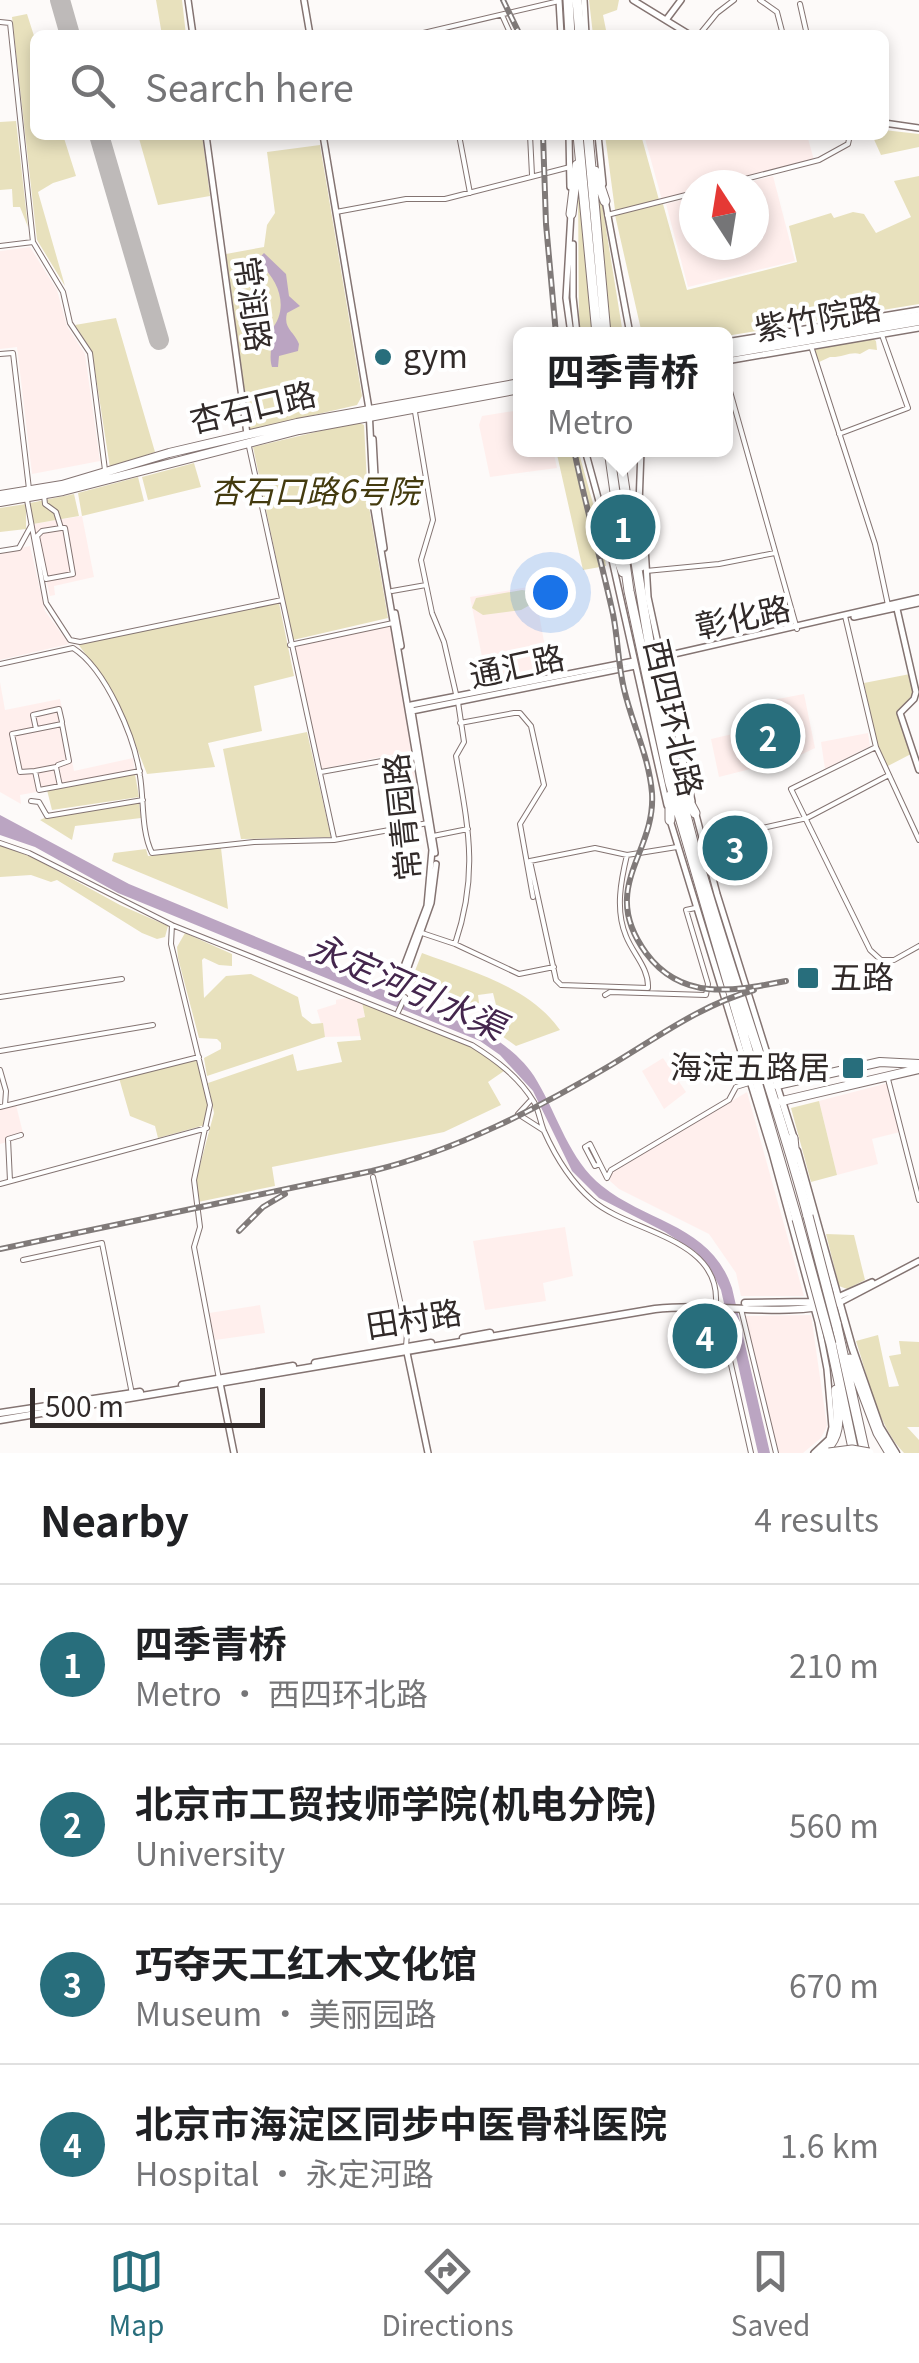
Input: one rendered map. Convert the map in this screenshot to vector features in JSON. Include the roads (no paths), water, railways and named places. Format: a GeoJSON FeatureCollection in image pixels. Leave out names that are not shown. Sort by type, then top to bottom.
{"type":"FeatureCollection","features":[{"type":"Feature","properties":{"kind":"highway"},"geometry":{"type":"LineString","coordinates":[[568,0],[570,30]]}},
{"type":"Feature","properties":{"kind":"highway"},"geometry":{"type":"LineString","coordinates":[[580,0],[584,30]]}},
{"type":"Feature","properties":{"kind":"highway"},"geometry":{"type":"LineString","coordinates":[[580,140],[605,202]]}},
{"type":"Feature","properties":{"kind":"highway"},"geometry":{"type":"LineString","coordinates":[[571,214],[587,140]]}},
{"type":"Feature","properties":{"kind":"highway"},"geometry":{"type":"LineString","coordinates":[[584,149],[598,327]]}},
{"type":"Feature","properties":{"kind":"highway"},"geometry":{"type":"LineString","coordinates":[[598,300],[604,327]]}},
{"type":"Feature","properties":{"kind":"highway","name":"西四环北路"},"geometry":{"type":"LineString","coordinates":[[610,457],[674,782],[802,1217]]}},
{"type":"Feature","properties":{"kind":"highway","name":"西四环北路"},"geometry":{"type":"LineString","coordinates":[[620,457],[634,590]]}},
{"type":"Feature","properties":{"kind":"highway"},"geometry":{"type":"LineString","coordinates":[[606,527],[634,590]]}},
{"type":"Feature","properties":{"kind":"highway"},"geometry":{"type":"LineString","coordinates":[[634,590],[641,530]]}},
{"type":"Feature","properties":{"kind":"highway"},"geometry":{"type":"LineString","coordinates":[[674,782],[696,813]]}},
{"type":"Feature","properties":{"kind":"highway"},"geometry":{"type":"LineString","coordinates":[[670,820],[674,782]]}},
{"type":"Feature","properties":{"kind":"highway"},"geometry":{"type":"LineString","coordinates":[[792,1177],[794,1138]]}},
{"type":"Feature","properties":{"kind":"highway"},"geometry":{"type":"LineString","coordinates":[[772,1153],[792,1177]]}},
{"type":"Feature","properties":{"kind":"highway"},"geometry":{"type":"LineString","coordinates":[[802,1217],[878,1433],[893,1453]]}},
{"type":"Feature","properties":{"kind":"highway"},"geometry":{"type":"LineString","coordinates":[[802,1217],[841,1390],[851,1453]]}},
{"type":"Feature","properties":{"kind":"highway"},"geometry":{"type":"LineString","coordinates":[[832,1348],[838,1428],[827,1451],[869,1453],[840,1324]]}},
{"type":"Feature","properties":{"kind":"main road","name":"紫竹院路"},"geometry":{"type":"LineString","coordinates":[[733,350],[812,333],[919,319]]}},
{"type":"Feature","properties":{"kind":"main road","name":"紫竹院路"},"geometry":{"type":"LineString","coordinates":[[733,350],[879,325]]}},
{"type":"Feature","properties":{"kind":"main road"},"geometry":{"type":"LineString","coordinates":[[800,330],[812,333]]}},
{"type":"Feature","properties":{"kind":"main road"},"geometry":{"type":"LineString","coordinates":[[766,347],[780,351]]}},
{"type":"Feature","properties":{"kind":"main road","name":"杏石口路"},"geometry":{"type":"LineString","coordinates":[[370,412],[513,387]]}},
{"type":"Feature","properties":{"kind":"main road","name":"杏石口路"},"geometry":{"type":"LineString","coordinates":[[28,494],[44,495],[370,412],[513,387]]}},
{"type":"Feature","properties":{"kind":"main road","name":"杏石口路"},"geometry":{"type":"LineString","coordinates":[[0,499],[105,474],[169,453],[248,440]]}},
{"type":"Feature","properties":{"kind":"main road"},"geometry":{"type":"LineString","coordinates":[[816,1092],[802,1093],[798,1085],[880,1062],[919,1067]]}},
{"type":"Feature","properties":{"kind":"main road"},"geometry":{"type":"LineString","coordinates":[[782,1100],[919,1067]]}},
{"type":"Feature","properties":{"kind":"main road"},"geometry":{"type":"LineString","coordinates":[[777,1085],[826,1076]]}},
{"type":"Feature","properties":{"kind":"main road","name":"西四环北路"},"geometry":{"type":"LineString","coordinates":[[782,1100],[838,1297],[840,1324],[893,1453]]}},
{"type":"Feature","properties":{"kind":"main road"},"geometry":{"type":"LineString","coordinates":[[812,1302],[838,1297]]}},
{"type":"Feature","properties":{"kind":"main road"},"geometry":{"type":"LineString","coordinates":[[812,1302],[838,1297]]}},
{"type":"Feature","properties":{"kind":"main road","name":"田村路"},"geometry":{"type":"LineString","coordinates":[[0,1416],[654,1309],[812,1302]]}},
{"type":"Feature","properties":{"kind":"main road"},"geometry":{"type":"LineString","coordinates":[[818,1322],[840,1324]]}},
{"type":"Feature","properties":{"kind":"main road","name":"田村路"},"geometry":{"type":"LineString","coordinates":[[0,1416],[219,1381]]}},
{"type":"Feature","properties":{"kind":"street"},"geometry":{"type":"LineString","coordinates":[[188,0],[191,30]]}},
{"type":"Feature","properties":{"kind":"street"},"geometry":{"type":"LineString","coordinates":[[303,0],[307,30]]}},
{"type":"Feature","properties":{"kind":"street"},"geometry":{"type":"LineString","coordinates":[[447,30],[559,0],[562,30]]}},
{"type":"Feature","properties":{"kind":"street"},"geometry":{"type":"LineString","coordinates":[[636,0],[686,30]]}},
{"type":"Feature","properties":{"kind":"street"},"geometry":{"type":"LineString","coordinates":[[667,19],[681,0]]}},
{"type":"Feature","properties":{"kind":"street"},"geometry":{"type":"LineString","coordinates":[[700,30],[734,0]]}},
{"type":"Feature","properties":{"kind":"street"},"geometry":{"type":"LineString","coordinates":[[760,0],[776,12],[781,30]]}},
{"type":"Feature","properties":{"kind":"street"},"geometry":{"type":"LineString","coordinates":[[800,4],[806,30]]}},
{"type":"Feature","properties":{"kind":"street"},"geometry":{"type":"LineString","coordinates":[[502,14],[509,30]]}},
{"type":"Feature","properties":{"kind":"street"},"geometry":{"type":"LineString","coordinates":[[3,21],[10,23],[34,242],[63,292],[70,323],[90,353],[105,474]]}},
{"type":"Feature","properties":{"kind":"street"},"geometry":{"type":"LineString","coordinates":[[889,125],[919,129]]}},
{"type":"Feature","properties":{"kind":"street","name":"常润路"},"geometry":{"type":"LineString","coordinates":[[207,140],[248,440],[334,840]]}},
{"type":"Feature","properties":{"kind":"street","name":"常青园路"},"geometry":{"type":"LineString","coordinates":[[326,140],[370,412],[376,495],[410,709]]}},
{"type":"Feature","properties":{"kind":"street"},"geometry":{"type":"LineString","coordinates":[[460,140],[470,193]]}},
{"type":"Feature","properties":{"kind":"street"},"geometry":{"type":"LineString","coordinates":[[530,140],[532,175]]}},
{"type":"Feature","properties":{"kind":"street"},"geometry":{"type":"LineString","coordinates":[[570,140],[574,327]]}},
{"type":"Feature","properties":{"kind":"street"},"geometry":{"type":"LineString","coordinates":[[599,140],[607,215],[628,327]]}},
{"type":"Feature","properties":{"kind":"street"},"geometry":{"type":"LineString","coordinates":[[769,173],[819,160],[849,140]]}},
{"type":"Feature","properties":{"kind":"street"},"geometry":{"type":"LineString","coordinates":[[338,212],[406,199],[434,200],[470,193],[570,166]]}},
{"type":"Feature","properties":{"kind":"street"},"geometry":{"type":"LineString","coordinates":[[607,215],[679,196]]}},
{"type":"Feature","properties":{"kind":"street"},"geometry":{"type":"LineString","coordinates":[[0,246],[34,242]]}},
{"type":"Feature","properties":{"kind":"street"},"geometry":{"type":"LineString","coordinates":[[840,434],[908,408],[879,325]]}},
{"type":"Feature","properties":{"kind":"street","name":"紫竹院路"},"geometry":{"type":"LineString","coordinates":[[733,349],[800,330],[879,325]]}},
{"type":"Feature","properties":{"kind":"street","name":"紫竹院路"},"geometry":{"type":"LineString","coordinates":[[733,351],[780,351],[811,346],[879,325]]}},
{"type":"Feature","properties":{"kind":"street"},"geometry":{"type":"LineString","coordinates":[[811,346],[875,544],[916,692],[900,713],[919,770]]}},
{"type":"Feature","properties":{"kind":"street"},"geometry":{"type":"LineString","coordinates":[[0,354],[13,352],[32,526],[43,578]]}},
{"type":"Feature","properties":{"kind":"street"},"geometry":{"type":"LineString","coordinates":[[733,403],[797,627]]}},
{"type":"Feature","properties":{"kind":"street"},"geometry":{"type":"LineString","coordinates":[[414,407],[433,520],[421,560],[432,613],[444,642],[464,742],[456,756],[472,872],[464,920],[455,944]]}},
{"type":"Feature","properties":{"kind":"street","name":"常青园路"},"geometry":{"type":"LineString","coordinates":[[370,412],[372,499],[434,836],[435,886],[422,933],[400,987],[396,986],[430,893],[432,865],[418,754]]}},
{"type":"Feature","properties":{"kind":"street","name":"西四环北路"},"geometry":{"type":"LineString","coordinates":[[587,457],[670,820],[772,1153],[818,1322],[832,1427],[829,1439],[814,1453]]}},
{"type":"Feature","properties":{"kind":"street","name":"西四环北路"},"geometry":{"type":"LineString","coordinates":[[641,457],[638,506],[660,657],[702,841],[782,1100]]}},
{"type":"Feature","properties":{"kind":"street"},"geometry":{"type":"LineString","coordinates":[[44,495],[46,504],[59,516],[61,528]]}},
{"type":"Feature","properties":{"kind":"street"},"geometry":{"type":"LineString","coordinates":[[0,551],[19,548],[32,526]]}},
{"type":"Feature","properties":{"kind":"street"},"geometry":{"type":"LineString","coordinates":[[43,578],[73,574],[65,528],[42,531],[37,536],[46,602],[102,680],[136,752],[152,853],[254,842],[334,840],[428,823]]}},
{"type":"Feature","properties":{"kind":"street"},"geometry":{"type":"LineString","coordinates":[[646,571],[775,553]]}},
{"type":"Feature","properties":{"kind":"street"},"geometry":{"type":"LineString","coordinates":[[392,591],[426,585]]}},
{"type":"Feature","properties":{"kind":"street"},"geometry":{"type":"LineString","coordinates":[[0,664],[74,644],[282,600]]}},
{"type":"Feature","properties":{"kind":"street","name":"彰化路"},"geometry":{"type":"LineString","coordinates":[[660,657],[919,601]]}},
{"type":"Feature","properties":{"kind":"street"},"geometry":{"type":"LineString","coordinates":[[846,617],[876,747],[919,840]]}},
{"type":"Feature","properties":{"kind":"street"},"geometry":{"type":"LineString","coordinates":[[290,645],[394,622]]}},
{"type":"Feature","properties":{"kind":"street","name":"通汇路"},"geometry":{"type":"LineString","coordinates":[[410,709],[634,663]]}},
{"type":"Feature","properties":{"kind":"street"},"geometry":{"type":"LineString","coordinates":[[36,729],[33,714],[59,710],[62,724],[69,761],[56,767],[20,772],[12,734],[62,724]]}},
{"type":"Feature","properties":{"kind":"street"},"geometry":{"type":"LineString","coordinates":[[460,723],[514,713],[520,714],[530,726],[544,784],[520,824],[533,897]]}},
{"type":"Feature","properties":{"kind":"street"},"geometry":{"type":"LineString","coordinates":[[876,747],[791,789],[870,950],[882,960],[894,960],[919,946]]}},
{"type":"Feature","properties":{"kind":"street"},"geometry":{"type":"LineString","coordinates":[[320,772],[418,754]]}},
{"type":"Feature","properties":{"kind":"street"},"geometry":{"type":"LineString","coordinates":[[56,767],[60,786]]}},
{"type":"Feature","properties":{"kind":"street"},"geometry":{"type":"LineString","coordinates":[[35,771],[38,790],[140,771]]}},
{"type":"Feature","properties":{"kind":"street"},"geometry":{"type":"LineString","coordinates":[[702,841],[807,818],[887,776]]}},
{"type":"Feature","properties":{"kind":"street"},"geometry":{"type":"LineString","coordinates":[[31,802],[39,802],[47,816],[143,800]]}},
{"type":"Feature","properties":{"kind":"street"},"geometry":{"type":"LineString","coordinates":[[434,836],[468,829]]}},
{"type":"Feature","properties":{"kind":"street"},"geometry":{"type":"LineString","coordinates":[[0,843],[29,853],[172,925],[472,1044],[496,1060],[530,1096],[544,1131],[574,1184],[603,1210],[695,1254],[714,1280],[752,1453]]}},
{"type":"Feature","properties":{"kind":"street"},"geometry":{"type":"LineString","coordinates":[[627,854],[621,882],[622,918],[626,935],[648,978],[648,988],[561,985],[530,861],[595,848],[627,854],[678,847]]}},
{"type":"Feature","properties":{"kind":"street"},"geometry":{"type":"LineString","coordinates":[[605,995],[706,995],[708,984],[686,910],[695,908]]}},
{"type":"Feature","properties":{"kind":"street"},"geometry":{"type":"LineString","coordinates":[[172,925],[171,944],[210,1105],[194,1180],[200,1227],[194,1247],[234,1453]]}},
{"type":"Feature","properties":{"kind":"street"},"geometry":{"type":"LineString","coordinates":[[422,933],[519,974],[554,968]]}},
{"type":"Feature","properties":{"kind":"street"},"geometry":{"type":"LineString","coordinates":[[0,997],[122,980]]}},
{"type":"Feature","properties":{"kind":"street"},"geometry":{"type":"LineString","coordinates":[[398,1012],[404,997]]}},
{"type":"Feature","properties":{"kind":"street"},"geometry":{"type":"LineString","coordinates":[[0,1052],[153,1025]]}},
{"type":"Feature","properties":{"kind":"street"},"geometry":{"type":"LineString","coordinates":[[0,1070],[1,1085],[6,1091],[3,1106],[200,1057]]}},
{"type":"Feature","properties":{"kind":"street"},"geometry":{"type":"LineString","coordinates":[[886,1074],[919,1200]]}},
{"type":"Feature","properties":{"kind":"street"},"geometry":{"type":"LineString","coordinates":[[600,1164],[607,1178],[611,1170],[729,1100],[736,1087],[749,1083]]}},
{"type":"Feature","properties":{"kind":"street"},"geometry":{"type":"LineString","coordinates":[[530,1096],[529,1105],[518,1110],[518,1114],[544,1131]]}},
{"type":"Feature","properties":{"kind":"street"},"geometry":{"type":"LineString","coordinates":[[0,1184],[207,1128]]}},
{"type":"Feature","properties":{"kind":"street"},"geometry":{"type":"LineString","coordinates":[[10,1181],[8,1138],[20,1136]]}},
{"type":"Feature","properties":{"kind":"street"},"geometry":{"type":"LineString","coordinates":[[374,1177],[428,1453]]}},
{"type":"Feature","properties":{"kind":"street"},"geometry":{"type":"LineString","coordinates":[[22,1260],[102,1243],[132,1394]]}},
{"type":"Feature","properties":{"kind":"street"},"geometry":{"type":"LineString","coordinates":[[838,1297],[919,1259]]}},
{"type":"Feature","properties":{"kind":"street"},"geometry":{"type":"LineString","coordinates":[[739,1306],[776,1453]]}},
{"type":"Feature","properties":{"kind":"railway"},"geometry":{"type":"LineString","coordinates":[[503,0],[518,30]]}},
{"type":"Feature","properties":{"kind":"railway"},"geometry":{"type":"LineString","coordinates":[[543,140],[555,327]]}},
{"type":"Feature","properties":{"kind":"railway"},"geometry":{"type":"LineString","coordinates":[[576,457],[613,614],[624,689],[652,793],[651,815],[628,889],[627,909],[633,930],[660,969],[692,986],[747,988],[786,981]]}},
{"type":"Feature","properties":{"kind":"railway"},"geometry":{"type":"LineString","coordinates":[[0,1249],[372,1171],[435,1152],[525,1112],[698,1013],[754,990]]}},
{"type":"Feature","properties":{"kind":"railway"},"geometry":{"type":"LineString","coordinates":[[239,1231],[263,1207],[285,1194]]}},
{"type":"Feature","properties":{"kind":"place","name":"gym"},"geometry":{"type":"Point","coordinates":[383,357]}},
{"type":"Feature","properties":{"kind":"place","name":"四季青桥"},"geometry":{"type":"Point","coordinates":[623,527]}},
{"type":"Feature","properties":{"kind":"place","name":"北京市工贸技师学院(机电分院)"},"geometry":{"type":"Point","coordinates":[768,736]}},
{"type":"Feature","properties":{"kind":"place","name":"巧夺天工红木文化馆"},"geometry":{"type":"Point","coordinates":[735,848]}},
{"type":"Feature","properties":{"kind":"place","name":"五路"},"geometry":{"type":"Point","coordinates":[808,978]}},
{"type":"Feature","properties":{"kind":"place","name":"海淀五路居"},"geometry":{"type":"Point","coordinates":[853,1068]}},
{"type":"Feature","properties":{"kind":"place","name":"北京市海淀区同步中医骨科医院"},"geometry":{"type":"Point","coordinates":[705,1336]}},
{"type":"Feature","properties":{"kind":"park label","name":"杏石口路6号院"},"geometry":{"type":"Point","coordinates":[315,492]}},
{"type":"Feature","properties":{"kind":"water label","name":"永定河引水渠"},"geometry":{"type":"Point","coordinates":[407,987]}}]}
